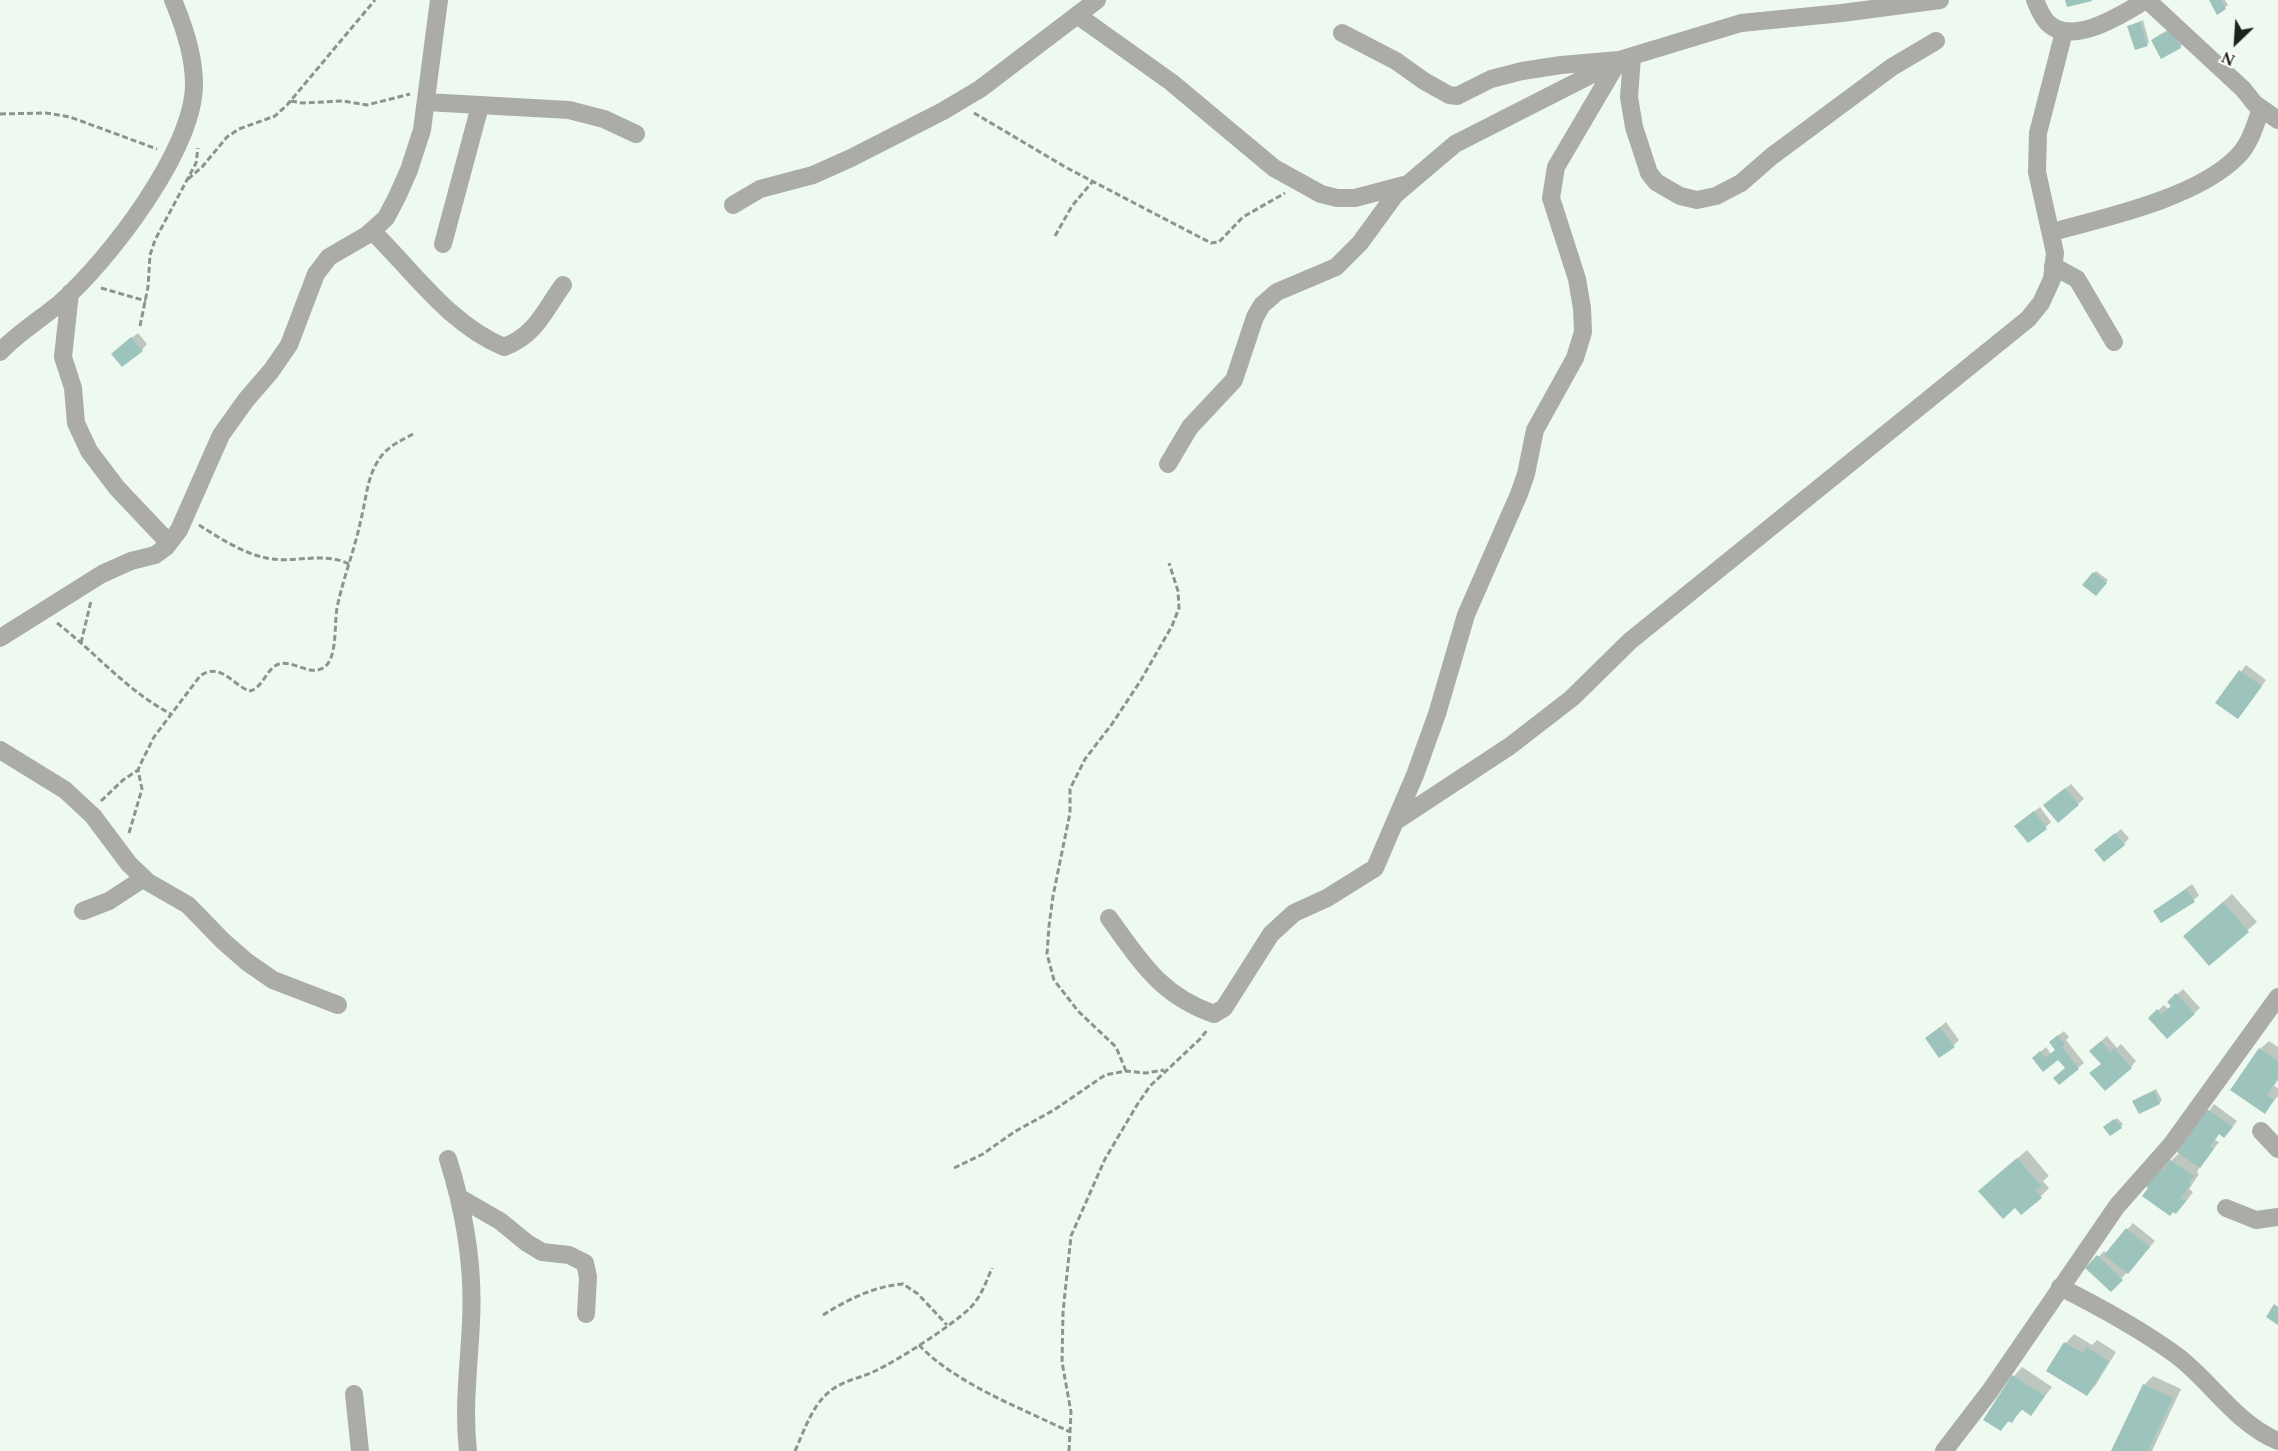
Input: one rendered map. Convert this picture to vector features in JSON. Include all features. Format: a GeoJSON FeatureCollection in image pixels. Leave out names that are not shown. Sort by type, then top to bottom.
{"type":"FeatureCollection","features":[{"type":"Feature","properties":{"kind":"street"},"geometry":{"type":"LineString","coordinates":[[0,352],[16,335],[60,303],[99,264],[133,222],[172,155],[188,114],[194,85],[185,31],[173,0]]}},
{"type":"Feature","properties":{"kind":"street"},"geometry":{"type":"LineString","coordinates":[[0,638],[89,582],[131,561],[155,555],[169,543],[185,516],[221,435],[289,345],[316,274],[329,257],[372,231],[386,218],[410,170],[422,130],[439,0]]}},
{"type":"Feature","properties":{"kind":"street"},"geometry":{"type":"LineString","coordinates":[[733,205],[760,189],[813,175],[851,158],[957,103],[1097,0]]}},
{"type":"Feature","properties":{"kind":"street"},"geometry":{"type":"LineString","coordinates":[[1168,464],[1190,427],[1234,380],[1255,317],[1262,305],[1277,292],[1336,267],[1360,243],[1395,195],[1455,144],[1626,58],[1741,23],[1842,14],[1940,0]]}},
{"type":"Feature","properties":{"kind":"street"},"geometry":{"type":"LineString","coordinates":[[2035,0],[2047,23],[2064,32],[2097,27],[2146,0],[2243,89],[2255,104],[2278,120]]}},
{"type":"Feature","properties":{"kind":"street"},"geometry":{"type":"LineString","coordinates":[[1077,15],[1171,82],[1274,168],[1321,194],[1337,198],[1355,198],[1407,184]]}},
{"type":"Feature","properties":{"kind":"street"},"geometry":{"type":"LineString","coordinates":[[1396,821],[1510,746],[1572,698],[1630,641],[2028,319],[2041,303],[2052,279],[2054,266],[2052,232],[2037,172],[2038,133],[2064,32]]}},
{"type":"Feature","properties":{"kind":"street"},"geometry":{"type":"LineString","coordinates":[[1342,33],[1396,61],[1449,95],[1457,96],[1491,79],[1522,71],[1626,58]]}},
{"type":"Feature","properties":{"kind":"street"},"geometry":{"type":"LineString","coordinates":[[1626,58],[1634,127],[1648,173],[1656,182],[1680,196],[1697,200],[1716,196],[1741,183],[1773,156],[1893,68],[1936,41]]}},
{"type":"Feature","properties":{"kind":"street"},"geometry":{"type":"LineString","coordinates":[[1108,918],[1151,975],[1175,996],[1214,1014],[1224,1008],[1271,934],[1286,920],[1294,913],[1327,898],[1375,867],[1396,821],[1437,714],[1466,615],[1519,494],[1526,474],[1534,430],[1575,358],[1583,332],[1582,308],[1577,279],[1551,198],[1552,182],[1561,157],[1626,58]]}},
{"type":"Feature","properties":{"kind":"street"},"geometry":{"type":"LineString","coordinates":[[427,97],[480,106],[569,110],[604,119],[636,134]]}},
{"type":"Feature","properties":{"kind":"street"},"geometry":{"type":"LineString","coordinates":[[443,244],[480,106]]}},
{"type":"Feature","properties":{"kind":"street"},"geometry":{"type":"LineString","coordinates":[[2052,232],[2108,217],[2164,198],[2213,176],[2238,156],[2252,136],[2261,108]]}},
{"type":"Feature","properties":{"kind":"street"},"geometry":{"type":"LineString","coordinates":[[372,231],[452,315],[475,332],[504,347],[517,342],[538,324],[563,285]]}},
{"type":"Feature","properties":{"kind":"street"},"geometry":{"type":"LineString","coordinates":[[2054,266],[2077,279],[2114,342]]}},
{"type":"Feature","properties":{"kind":"street"},"geometry":{"type":"LineString","coordinates":[[74,289],[63,357],[73,388],[76,423],[89,451],[117,488],[169,543]]}},
{"type":"Feature","properties":{"kind":"street"},"geometry":{"type":"LineString","coordinates":[[0,750],[65,790],[87,811],[121,854],[144,878],[188,905],[223,941],[273,980],[338,1005]]}},
{"type":"Feature","properties":{"kind":"street"},"geometry":{"type":"LineString","coordinates":[[83,911],[109,901],[144,878]]}},
{"type":"Feature","properties":{"kind":"street"},"geometry":{"type":"LineString","coordinates":[[1944,1451],[1990,1391],[2117,1206],[2178,1136],[2278,997]]}},
{"type":"Feature","properties":{"kind":"street"},"geometry":{"type":"LineString","coordinates":[[2261,1131],[2278,1149]]}},
{"type":"Feature","properties":{"kind":"street"},"geometry":{"type":"LineString","coordinates":[[448,1159],[460,1198],[468,1240],[471,1279],[471,1322],[465,1418],[468,1451]]}},
{"type":"Feature","properties":{"kind":"street"},"geometry":{"type":"LineString","coordinates":[[460,1198],[500,1221],[542,1252],[569,1255],[585,1263],[588,1277],[586,1314]]}},
{"type":"Feature","properties":{"kind":"street"},"geometry":{"type":"LineString","coordinates":[[2226,1208],[2256,1220],[2278,1217]]}},
{"type":"Feature","properties":{"kind":"street"},"geometry":{"type":"LineString","coordinates":[[2060,1287],[2097,1306],[2176,1355],[2229,1406],[2259,1431],[2278,1441]]}},
{"type":"Feature","properties":{"kind":"street"},"geometry":{"type":"LineString","coordinates":[[354,1394],[360,1451]]}},
{"type":"Feature","properties":{"kind":"path"},"geometry":{"type":"LineString","coordinates":[[188,179],[202,167],[227,137],[239,129],[275,116],[291,101],[375,0]]}},
{"type":"Feature","properties":{"kind":"path"},"geometry":{"type":"LineString","coordinates":[[291,101],[302,103],[343,101],[367,105],[427,97]]}},
{"type":"Feature","properties":{"kind":"path"},"geometry":{"type":"LineString","coordinates":[[957,103],[1067,168],[1211,243],[1219,242],[1243,217],[1284,195],[1297,180]]}},
{"type":"Feature","properties":{"kind":"path"},"geometry":{"type":"LineString","coordinates":[[0,114],[46,113],[70,117],[138,140],[172,155]]}},
{"type":"Feature","properties":{"kind":"path"},"geometry":{"type":"LineString","coordinates":[[140,326],[146,301],[150,255],[155,240],[196,164],[198,146]]}},
{"type":"Feature","properties":{"kind":"path"},"geometry":{"type":"LineString","coordinates":[[1055,237],[1072,206],[1093,181]]}},
{"type":"Feature","properties":{"kind":"path"},"geometry":{"type":"LineString","coordinates":[[74,289],[108,289],[146,301]]}},
{"type":"Feature","properties":{"kind":"path"},"geometry":{"type":"LineString","coordinates":[[87,811],[138,770],[154,737],[200,676],[208,670],[218,670],[249,691],[254,690],[279,664],[288,663],[312,671],[321,670],[328,664],[334,648],[337,608],[362,518],[367,487],[374,468],[390,448],[413,434]]}},
{"type":"Feature","properties":{"kind":"path"},"geometry":{"type":"LineString","coordinates":[[185,516],[221,538],[266,558],[329,559],[349,565]]}},
{"type":"Feature","properties":{"kind":"path"},"geometry":{"type":"LineString","coordinates":[[1126,1071],[1116,1047],[1078,1011],[1054,980],[1047,954],[1049,927],[1070,813],[1070,789],[1085,759],[1141,680],[1172,626],[1179,608],[1178,591],[1169,562]]}},
{"type":"Feature","properties":{"kind":"path"},"geometry":{"type":"LineString","coordinates":[[81,643],[91,606],[89,582]]}},
{"type":"Feature","properties":{"kind":"path"},"geometry":{"type":"LineString","coordinates":[[41,611],[81,643],[129,687],[152,704],[171,714]]}},
{"type":"Feature","properties":{"kind":"path"},"geometry":{"type":"LineString","coordinates":[[121,854],[134,821],[142,789],[138,770]]}},
{"type":"Feature","properties":{"kind":"path"},"geometry":{"type":"LineString","coordinates":[[1069,1451],[1071,1412],[1062,1362],[1071,1236],[1105,1159],[1150,1086],[1200,1039],[1219,1013]]}},
{"type":"Feature","properties":{"kind":"path"},"geometry":{"type":"LineString","coordinates":[[954,1168],[983,1154],[1014,1132],[1054,1110],[1104,1075],[1126,1071],[1146,1073],[1166,1070]]}},
{"type":"Feature","properties":{"kind":"path"},"geometry":{"type":"LineString","coordinates":[[795,1451],[808,1421],[828,1393],[846,1381],[893,1362],[970,1308],[993,1268]]}},
{"type":"Feature","properties":{"kind":"path"},"geometry":{"type":"LineString","coordinates":[[823,1315],[846,1301],[885,1287],[903,1284],[918,1294],[947,1325]]}},
{"type":"Feature","properties":{"kind":"path"},"geometry":{"type":"LineString","coordinates":[[918,1345],[934,1361],[956,1376],[1070,1432]]}},
{"type":"Feature","properties":{"kind":"building"},"geometry":{"type":"Polygon","coordinates":[[[2065,0],[2092,0],[2092,1],[2067,7],[2065,0]]]}},
{"type":"Feature","properties":{"kind":"building"},"geometry":{"type":"Polygon","coordinates":[[[2209,0],[2221,0],[2226,9],[2217,15],[2209,0]]]}},
{"type":"Feature","properties":{"kind":"building"},"geometry":{"type":"Polygon","coordinates":[[[2140,22],[2148,46],[2135,50],[2127,26],[2140,22]]]}},
{"type":"Feature","properties":{"kind":"building"},"geometry":{"type":"Polygon","coordinates":[[[2171,29],[2181,48],[2161,59],[2151,40],[2171,29]]]}},
{"type":"Feature","properties":{"kind":"building"},"geometry":{"type":"Polygon","coordinates":[[[131,337],[143,351],[122,367],[111,354],[131,337]]]}},
{"type":"Feature","properties":{"kind":"building"},"geometry":{"type":"Polygon","coordinates":[[[2093,572],[2107,583],[2096,596],[2082,585],[2093,572]]]}},
{"type":"Feature","properties":{"kind":"building"},"geometry":{"type":"Polygon","coordinates":[[[2239,670],[2262,686],[2238,719],[2215,703],[2239,670]]]}},
{"type":"Feature","properties":{"kind":"building"},"geometry":{"type":"Polygon","coordinates":[[[2065,788],[2079,805],[2058,823],[2043,805],[2065,788]]]}},
{"type":"Feature","properties":{"kind":"building"},"geometry":{"type":"Polygon","coordinates":[[[2034,811],[2047,829],[2028,843],[2014,826],[2034,811]]]}},
{"type":"Feature","properties":{"kind":"building"},"geometry":{"type":"Polygon","coordinates":[[[2115,833],[2125,845],[2104,862],[2094,850],[2115,833]]]}},
{"type":"Feature","properties":{"kind":"building"},"geometry":{"type":"Polygon","coordinates":[[[2186,889],[2195,902],[2161,923],[2153,911],[2186,889]]]}},
{"type":"Feature","properties":{"kind":"building"},"geometry":{"type":"Polygon","coordinates":[[[2223,902],[2249,932],[2209,966],[2183,936],[2223,902]]]}},
{"type":"Feature","properties":{"kind":"building"},"geometry":{"type":"Polygon","coordinates":[[[2176,993],[2195,1014],[2167,1039],[2148,1018],[2157,1009],[2161,1014],[2171,1006],[2167,1002],[2176,993]]]}},
{"type":"Feature","properties":{"kind":"building"},"geometry":{"type":"Polygon","coordinates":[[[1940,1027],[1955,1047],[1939,1058],[1925,1038],[1940,1027]]]}},
{"type":"Feature","properties":{"kind":"building"},"geometry":{"type":"Polygon","coordinates":[[[2058,1035],[2065,1044],[2062,1047],[2079,1069],[2059,1085],[2053,1078],[2065,1068],[2058,1060],[2043,1072],[2032,1058],[2040,1051],[2045,1058],[2055,1050],[2049,1042],[2058,1035]]]}},
{"type":"Feature","properties":{"kind":"building"},"geometry":{"type":"Polygon","coordinates":[[[2101,1041],[2111,1052],[2114,1048],[2132,1068],[2105,1091],[2089,1073],[2101,1064],[2089,1051],[2101,1041]]]}},
{"type":"Feature","properties":{"kind":"building"},"geometry":{"type":"Polygon","coordinates":[[[2259,1048],[2278,1061],[2278,1078],[2267,1095],[2274,1100],[2265,1114],[2230,1090],[2259,1048]]]}},
{"type":"Feature","properties":{"kind":"building"},"geometry":{"type":"Polygon","coordinates":[[[2154,1091],[2160,1104],[2139,1114],[2132,1101],[2154,1091]]]}},
{"type":"Feature","properties":{"kind":"building"},"geometry":{"type":"Polygon","coordinates":[[[2207,1109],[2233,1127],[2224,1138],[2219,1134],[2210,1146],[2214,1149],[2200,1168],[2177,1152],[2207,1109]]]}},
{"type":"Feature","properties":{"kind":"building"},"geometry":{"type":"Polygon","coordinates":[[[2114,1119],[2122,1128],[2110,1136],[2103,1127],[2114,1119]]]}},
{"type":"Feature","properties":{"kind":"building"},"geometry":{"type":"Polygon","coordinates":[[[2017,1158],[2041,1186],[2035,1190],[2042,1198],[2021,1215],[2015,1208],[2003,1219],[1978,1191],[2017,1158]]]}},
{"type":"Feature","properties":{"kind":"building"},"geometry":{"type":"Polygon","coordinates":[[[2170,1160],[2194,1176],[2181,1198],[2186,1201],[2176,1214],[2173,1212],[2170,1216],[2142,1196],[2148,1188],[2142,1184],[2156,1165],[2163,1170],[2170,1160]]]}},
{"type":"Feature","properties":{"kind":"building"},"geometry":{"type":"Polygon","coordinates":[[[2126,1228],[2150,1247],[2128,1274],[2104,1255],[2126,1228]]]}},
{"type":"Feature","properties":{"kind":"building"},"geometry":{"type":"Polygon","coordinates":[[[2097,1255],[2123,1280],[2111,1292],[2085,1268],[2097,1255]]]}},
{"type":"Feature","properties":{"kind":"building"},"geometry":{"type":"Polygon","coordinates":[[[2274,1304],[2278,1307],[2278,1325],[2266,1317],[2274,1304]]]}},
{"type":"Feature","properties":{"kind":"building"},"geometry":{"type":"Polygon","coordinates":[[[2064,1342],[2083,1353],[2087,1347],[2109,1361],[2087,1396],[2046,1371],[2064,1342]]]}},
{"type":"Feature","properties":{"kind":"building"},"geometry":{"type":"Polygon","coordinates":[[[2012,1375],[2045,1396],[2031,1416],[2021,1409],[2012,1423],[2008,1421],[2001,1431],[1983,1420],[2012,1375]]]}},
{"type":"Feature","properties":{"kind":"building"},"geometry":{"type":"Polygon","coordinates":[[[2143,1384],[2173,1398],[2148,1451],[2111,1451],[2143,1384]]]}}]}
